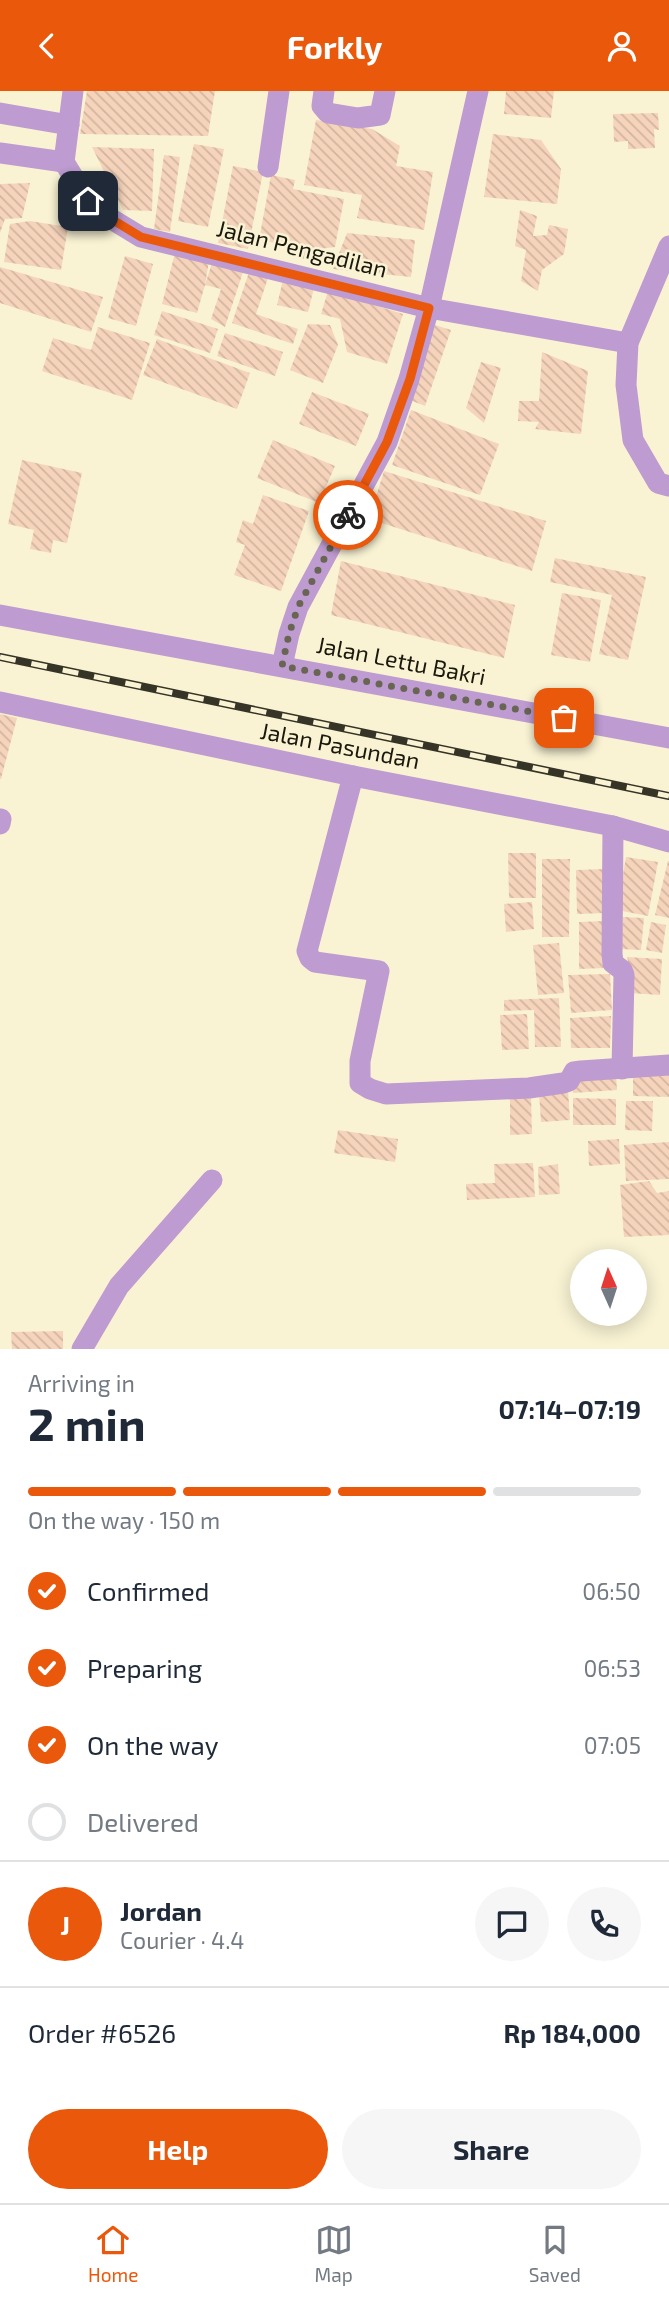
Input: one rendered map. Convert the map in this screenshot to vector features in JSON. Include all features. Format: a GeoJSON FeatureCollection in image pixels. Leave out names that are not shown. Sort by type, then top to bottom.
{"type":"FeatureCollection","features":[{"type":"Feature","properties":{"kind":"street"},"geometry":{"type":"LineString","coordinates":[[0,153],[64,162],[73,91]]}},
{"type":"Feature","properties":{"kind":"street"},"geometry":{"type":"LineString","coordinates":[[268,167],[278,91]]}},
{"type":"Feature","properties":{"kind":"street"},"geometry":{"type":"LineString","coordinates":[[324,91],[321,106],[328,113],[358,118],[380,114],[385,91]]}},
{"type":"Feature","properties":{"kind":"street"},"geometry":{"type":"LineString","coordinates":[[282,666],[298,607],[387,442],[410,379],[429,308],[478,91]]}},
{"type":"Feature","properties":{"kind":"street"},"geometry":{"type":"LineString","coordinates":[[0,113],[69,125]]}},
{"type":"Feature","properties":{"kind":"street","name":"Jalan Pengadilan"},"geometry":{"type":"LineString","coordinates":[[64,162],[88,201],[141,237],[429,308],[628,343]]}},
{"type":"Feature","properties":{"kind":"street"},"geometry":{"type":"LineString","coordinates":[[669,246],[628,343],[626,385],[634,440],[659,483],[669,487]]}},
{"type":"Feature","properties":{"kind":"street","name":"Jalan Lettu Bakri"},"geometry":{"type":"LineString","coordinates":[[0,615],[669,738]]}},
{"type":"Feature","properties":{"kind":"street","name":"Jalan Pasundan"},"geometry":{"type":"LineString","coordinates":[[0,702],[353,776],[613,826],[669,842]]}},
{"type":"Feature","properties":{"kind":"street"},"geometry":{"type":"LineString","coordinates":[[353,776],[307,951],[315,962],[379,971],[360,1061],[360,1083],[386,1094],[529,1088],[564,1083],[569,1081],[574,1072],[669,1065]]}},
{"type":"Feature","properties":{"kind":"street"},"geometry":{"type":"LineString","coordinates":[[613,826],[612,954],[613,963],[624,975],[622,1069]]}},
{"type":"Feature","properties":{"kind":"street"},"geometry":{"type":"LineString","coordinates":[[82,1349],[119,1286],[212,1180]]}},
{"type":"Feature","properties":{"kind":"building"},"geometry":{"type":"Polygon","coordinates":[[[87,91],[215,91],[208,136],[80,134],[87,91]]]}},
{"type":"Feature","properties":{"kind":"building"},"geometry":{"type":"Polygon","coordinates":[[[506,91],[554,91],[551,118],[504,114],[506,91]]]}},
{"type":"Feature","properties":{"kind":"building"},"geometry":{"type":"Polygon","coordinates":[[[658,113],[659,130],[654,129],[655,148],[628,149],[628,141],[614,142],[613,114],[658,113]]]}},
{"type":"Feature","properties":{"kind":"building"},"geometry":{"type":"Polygon","coordinates":[[[316,120],[372,129],[400,146],[396,166],[433,172],[424,230],[357,218],[362,195],[304,185],[316,120]]]}},
{"type":"Feature","properties":{"kind":"building"},"geometry":{"type":"Polygon","coordinates":[[[493,134],[541,140],[561,169],[557,204],[484,197],[493,134]]]}},
{"type":"Feature","properties":{"kind":"building"},"geometry":{"type":"Polygon","coordinates":[[[194,144],[224,149],[208,227],[178,221],[194,144]]]}},
{"type":"Feature","properties":{"kind":"building"},"geometry":{"type":"Polygon","coordinates":[[[92,147],[154,149],[152,211],[123,210],[92,147]]]}},
{"type":"Feature","properties":{"kind":"building"},"geometry":{"type":"Polygon","coordinates":[[[164,155],[180,157],[170,232],[154,229],[164,155]]]}},
{"type":"Feature","properties":{"kind":"building"},"geometry":{"type":"Polygon","coordinates":[[[233,166],[263,172],[248,249],[218,243],[233,166]]]}},
{"type":"Feature","properties":{"kind":"building"},"geometry":{"type":"Polygon","coordinates":[[[271,175],[295,180],[293,189],[344,199],[335,247],[312,250],[310,260],[290,256],[287,245],[259,240],[271,175]]]}},
{"type":"Feature","properties":{"kind":"building"},"geometry":{"type":"Polygon","coordinates":[[[30,183],[22,218],[5,219],[0,233],[0,184],[30,183]]]}},
{"type":"Feature","properties":{"kind":"building"},"geometry":{"type":"Polygon","coordinates":[[[520,210],[537,216],[533,236],[547,235],[549,225],[568,229],[564,254],[542,270],[538,291],[521,281],[526,250],[515,246],[520,210]]]}},
{"type":"Feature","properties":{"kind":"building"},"geometry":{"type":"Polygon","coordinates":[[[30,221],[68,227],[61,270],[4,262],[10,224],[30,221]]]}},
{"type":"Feature","properties":{"kind":"building"},"geometry":{"type":"Polygon","coordinates":[[[347,233],[415,240],[411,277],[333,269],[347,233]]]}},
{"type":"Feature","properties":{"kind":"building"},"geometry":{"type":"Polygon","coordinates":[[[175,253],[209,261],[197,313],[162,304],[175,253]]]}},
{"type":"Feature","properties":{"kind":"building"},"geometry":{"type":"Polygon","coordinates":[[[125,256],[153,264],[136,326],[108,318],[125,256]]]}},
{"type":"Feature","properties":{"kind":"building"},"geometry":{"type":"Polygon","coordinates":[[[213,260],[244,269],[225,327],[211,319],[221,289],[205,285],[213,260]]]}},
{"type":"Feature","properties":{"kind":"building"},"geometry":{"type":"Polygon","coordinates":[[[0,267],[103,297],[91,332],[0,303],[0,267]]]}},
{"type":"Feature","properties":{"kind":"building"},"geometry":{"type":"Polygon","coordinates":[[[250,269],[269,275],[256,314],[298,329],[293,344],[232,323],[250,269]]]}},
{"type":"Feature","properties":{"kind":"building"},"geometry":{"type":"Polygon","coordinates":[[[283,280],[314,288],[308,312],[277,305],[283,280]]]}},
{"type":"Feature","properties":{"kind":"building"},"geometry":{"type":"Polygon","coordinates":[[[328,291],[403,314],[387,364],[347,352],[340,319],[321,314],[328,291]]]}},
{"type":"Feature","properties":{"kind":"building"},"geometry":{"type":"Polygon","coordinates":[[[162,311],[218,329],[210,353],[154,335],[162,311]]]}},
{"type":"Feature","properties":{"kind":"building"},"geometry":{"type":"Polygon","coordinates":[[[308,324],[330,325],[338,345],[323,383],[290,370],[308,324]]]}},
{"type":"Feature","properties":{"kind":"building"},"geometry":{"type":"Polygon","coordinates":[[[435,325],[451,330],[425,406],[410,400],[435,325]]]}},
{"type":"Feature","properties":{"kind":"building"},"geometry":{"type":"Polygon","coordinates":[[[98,327],[150,343],[132,400],[42,371],[53,338],[91,350],[98,327]]]}},
{"type":"Feature","properties":{"kind":"building"},"geometry":{"type":"Polygon","coordinates":[[[225,333],[283,352],[275,376],[217,356],[225,333]]]}},
{"type":"Feature","properties":{"kind":"building"},"geometry":{"type":"Polygon","coordinates":[[[157,339],[250,373],[237,409],[143,375],[157,339]]]}},
{"type":"Feature","properties":{"kind":"building"},"geometry":{"type":"Polygon","coordinates":[[[542,352],[588,371],[581,434],[535,429],[539,422],[518,421],[519,401],[539,401],[542,352]]]}},
{"type":"Feature","properties":{"kind":"building"},"geometry":{"type":"Polygon","coordinates":[[[481,362],[501,368],[484,423],[466,408],[481,362]]]}},
{"type":"Feature","properties":{"kind":"building"},"geometry":{"type":"Polygon","coordinates":[[[312,392],[369,414],[356,446],[299,424],[312,392]]]}},
{"type":"Feature","properties":{"kind":"building"},"geometry":{"type":"Polygon","coordinates":[[[411,410],[499,444],[480,495],[392,465],[411,410]]]}},
{"type":"Feature","properties":{"kind":"building"},"geometry":{"type":"Polygon","coordinates":[[[273,440],[335,466],[319,503],[257,478],[273,440]]]}},
{"type":"Feature","properties":{"kind":"building"},"geometry":{"type":"Polygon","coordinates":[[[22,460],[82,473],[67,543],[53,540],[51,553],[30,549],[34,530],[8,524],[22,460]]]}},
{"type":"Feature","properties":{"kind":"building"},"geometry":{"type":"Polygon","coordinates":[[[384,471],[546,521],[532,571],[369,519],[384,471]]]}},
{"type":"Feature","properties":{"kind":"building"},"geometry":{"type":"Polygon","coordinates":[[[263,495],[309,511],[281,591],[234,575],[245,545],[236,542],[243,520],[253,524],[263,495]]]}},
{"type":"Feature","properties":{"kind":"building"},"geometry":{"type":"Polygon","coordinates":[[[555,558],[646,577],[628,660],[599,654],[612,595],[550,582],[555,558]]]}},
{"type":"Feature","properties":{"kind":"building"},"geometry":{"type":"Polygon","coordinates":[[[341,561],[515,605],[504,658],[331,615],[341,561]]]}},
{"type":"Feature","properties":{"kind":"building"},"geometry":{"type":"Polygon","coordinates":[[[562,593],[601,600],[590,662],[551,655],[562,593]]]}},
{"type":"Feature","properties":{"kind":"building"},"geometry":{"type":"Polygon","coordinates":[[[0,714],[17,718],[1,779],[0,779],[0,714]]]}},
{"type":"Feature","properties":{"kind":"building"},"geometry":{"type":"Polygon","coordinates":[[[508,853],[536,853],[536,898],[509,898],[508,853]]]}},
{"type":"Feature","properties":{"kind":"building"},"geometry":{"type":"Polygon","coordinates":[[[626,857],[658,862],[648,916],[617,910],[626,857]]]}},
{"type":"Feature","properties":{"kind":"building"},"geometry":{"type":"Polygon","coordinates":[[[542,859],[570,859],[569,937],[542,937],[542,859]]]}},
{"type":"Feature","properties":{"kind":"building"},"geometry":{"type":"Polygon","coordinates":[[[669,861],[669,918],[655,915],[669,861]]]}},
{"type":"Feature","properties":{"kind":"building"},"geometry":{"type":"Polygon","coordinates":[[[605,869],[606,913],[577,914],[576,870],[605,869]]]}},
{"type":"Feature","properties":{"kind":"building"},"geometry":{"type":"Polygon","coordinates":[[[532,902],[534,929],[506,932],[504,904],[532,902]]]}},
{"type":"Feature","properties":{"kind":"building"},"geometry":{"type":"Polygon","coordinates":[[[623,917],[644,918],[641,950],[620,949],[623,917]]]}},
{"type":"Feature","properties":{"kind":"building"},"geometry":{"type":"Polygon","coordinates":[[[604,921],[605,968],[579,969],[579,922],[604,921]]]}},
{"type":"Feature","properties":{"kind":"building"},"geometry":{"type":"Polygon","coordinates":[[[651,922],[666,925],[662,953],[646,950],[651,922]]]}},
{"type":"Feature","properties":{"kind":"building"},"geometry":{"type":"Polygon","coordinates":[[[559,943],[564,993],[538,995],[533,945],[559,943]]]}},
{"type":"Feature","properties":{"kind":"building"},"geometry":{"type":"Polygon","coordinates":[[[627,957],[662,959],[660,995],[629,993],[630,970],[627,957]]]}},
{"type":"Feature","properties":{"kind":"building"},"geometry":{"type":"Polygon","coordinates":[[[610,974],[612,1010],[571,1013],[568,975],[610,974]]]}},
{"type":"Feature","properties":{"kind":"building"},"geometry":{"type":"Polygon","coordinates":[[[559,998],[561,1047],[535,1047],[534,1010],[504,1011],[504,1000],[559,998]]]}},
{"type":"Feature","properties":{"kind":"building"},"geometry":{"type":"Polygon","coordinates":[[[527,1014],[529,1049],[502,1050],[500,1015],[527,1014]]]}},
{"type":"Feature","properties":{"kind":"building"},"geometry":{"type":"Polygon","coordinates":[[[611,1016],[610,1048],[571,1048],[570,1018],[611,1016]]]}},
{"type":"Feature","properties":{"kind":"building"},"geometry":{"type":"Polygon","coordinates":[[[633,1071],[669,1071],[669,1097],[633,1096],[633,1071]]]}},
{"type":"Feature","properties":{"kind":"building"},"geometry":{"type":"Polygon","coordinates":[[[616,1076],[617,1090],[573,1093],[573,1079],[616,1076]]]}},
{"type":"Feature","properties":{"kind":"building"},"geometry":{"type":"Polygon","coordinates":[[[568,1090],[570,1120],[541,1122],[539,1092],[568,1090]]]}},
{"type":"Feature","properties":{"kind":"building"},"geometry":{"type":"Polygon","coordinates":[[[510,1095],[531,1095],[532,1134],[510,1135],[510,1095]]]}},
{"type":"Feature","properties":{"kind":"building"},"geometry":{"type":"Polygon","coordinates":[[[573,1098],[616,1099],[616,1125],[573,1125],[573,1098]]]}},
{"type":"Feature","properties":{"kind":"building"},"geometry":{"type":"Polygon","coordinates":[[[626,1101],[653,1101],[652,1131],[625,1130],[626,1101]]]}},
{"type":"Feature","properties":{"kind":"building"},"geometry":{"type":"Polygon","coordinates":[[[338,1130],[398,1139],[395,1162],[334,1153],[338,1130]]]}},
{"type":"Feature","properties":{"kind":"building"},"geometry":{"type":"Polygon","coordinates":[[[619,1139],[620,1164],[589,1166],[588,1141],[619,1139]]]}},
{"type":"Feature","properties":{"kind":"building"},"geometry":{"type":"Polygon","coordinates":[[[669,1142],[669,1179],[626,1181],[624,1145],[669,1142]]]}},
{"type":"Feature","properties":{"kind":"building"},"geometry":{"type":"Polygon","coordinates":[[[533,1163],[535,1197],[467,1200],[466,1184],[495,1183],[494,1164],[533,1163]]]}},
{"type":"Feature","properties":{"kind":"building"},"geometry":{"type":"Polygon","coordinates":[[[558,1164],[560,1194],[539,1195],[538,1167],[558,1164]]]}},
{"type":"Feature","properties":{"kind":"building"},"geometry":{"type":"Polygon","coordinates":[[[649,1181],[657,1193],[669,1191],[669,1235],[624,1237],[620,1185],[649,1181]]]}},
{"type":"Feature","properties":{"kind":"building"},"geometry":{"type":"Polygon","coordinates":[[[63,1331],[63,1349],[12,1349],[11,1332],[63,1331]]]}},
{"type":"Feature","properties":{"kind":"railway"},"geometry":{"type":"LineString","coordinates":[[0,657],[669,796]]}},
{"type":"Feature","properties":{"kind":"way so far"},"geometry":{"type":"LineString","coordinates":[[348,515],[298,607],[282,666],[564,718]]}},
{"type":"Feature","properties":{"kind":"route"},"geometry":{"type":"LineString","coordinates":[[88,201],[141,237],[429,308],[410,379],[387,442],[348,515]]}}]}
